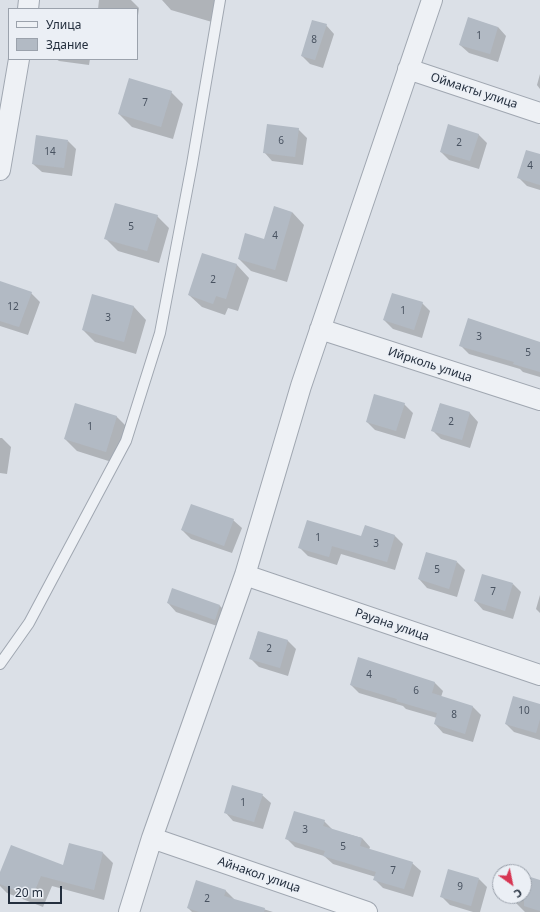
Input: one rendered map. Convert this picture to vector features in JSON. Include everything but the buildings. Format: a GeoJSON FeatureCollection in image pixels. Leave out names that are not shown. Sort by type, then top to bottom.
{"type":"FeatureCollection","features":[{"type":"Feature","properties":{"kind":"street"},"geometry":{"type":"LineString","coordinates":[[129,912],[152,838],[245,575],[301,386],[432,0]]}},
{"type":"Feature","properties":{"kind":"street"},"geometry":{"type":"LineString","coordinates":[[0,170],[19,60]]}},
{"type":"Feature","properties":{"kind":"street","name":"Оймакты улица"},"geometry":{"type":"LineString","coordinates":[[408,69],[540,113]]}},
{"type":"Feature","properties":{"kind":"street","name":"Ийрколь улица"},"geometry":{"type":"LineString","coordinates":[[320,329],[540,400]]}},
{"type":"Feature","properties":{"kind":"street","name":"Рауана улица"},"geometry":{"type":"LineString","coordinates":[[245,575],[540,675]]}},
{"type":"Feature","properties":{"kind":"street","name":"Айнакол улица"},"geometry":{"type":"LineString","coordinates":[[152,838],[367,912]]}},
{"type":"Feature","properties":{"kind":"lane"},"geometry":{"type":"LineString","coordinates":[[0,664],[29,623],[126,441],[160,333],[192,164],[220,0]]}}]}
